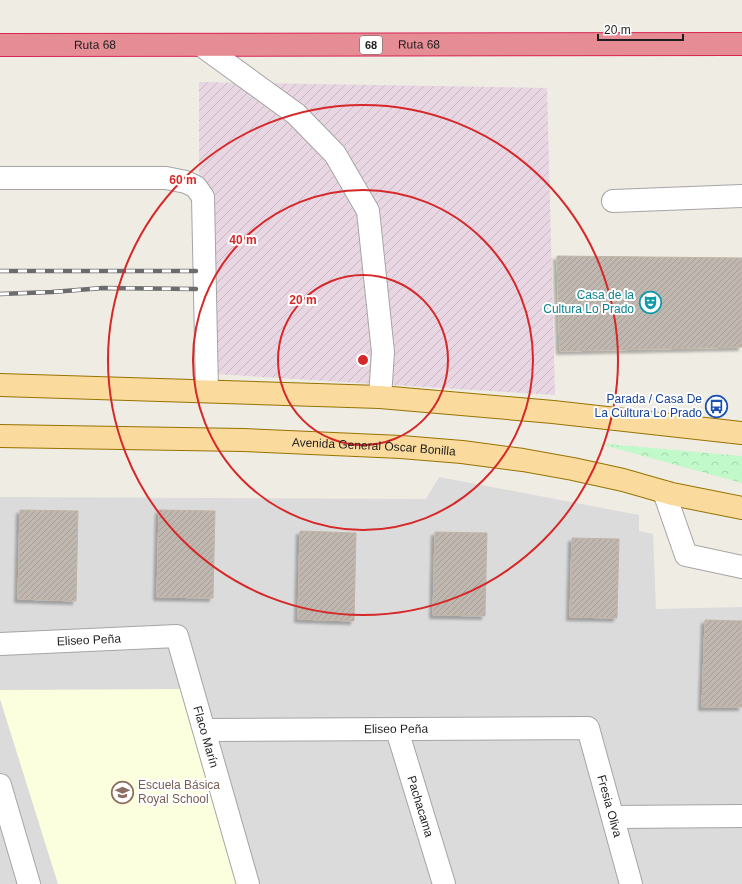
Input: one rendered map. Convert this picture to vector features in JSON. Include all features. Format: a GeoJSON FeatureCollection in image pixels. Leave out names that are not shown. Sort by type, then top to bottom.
{"type":"FeatureCollection","features":[{"type":"Feature","properties":{"kind":"highway","name":"Ruta 68"},"geometry":{"type":"LineString","coordinates":[[0,45],[742,44]]}},
{"type":"Feature","properties":{"kind":"main road"},"geometry":{"type":"LineString","coordinates":[[0,385],[380,397],[553,412],[742,433]]}},
{"type":"Feature","properties":{"kind":"main road","name":"Avenida General Óscar Bonilla"},"geometry":{"type":"LineString","coordinates":[[0,436],[243,440],[401,447],[462,452],[523,460],[573,469],[742,508]]}},
{"type":"Feature","properties":{"kind":"main road"},"geometry":{"type":"LineString","coordinates":[[668,492],[742,520]]}},
{"type":"Feature","properties":{"kind":"street"},"geometry":{"type":"LineString","coordinates":[[201,45],[296,114],[335,154],[368,211],[383,352],[380,397]]}},
{"type":"Feature","properties":{"kind":"street"},"geometry":{"type":"LineString","coordinates":[[0,178],[166,178],[186,182],[196,187],[203,196],[207,391]]}},
{"type":"Feature","properties":{"kind":"street"},"geometry":{"type":"LineString","coordinates":[[613,201],[742,196]]}},
{"type":"Feature","properties":{"kind":"street"},"geometry":{"type":"LineString","coordinates":[[668,492],[686,555],[742,567]]}},
{"type":"Feature","properties":{"kind":"street","name":"Eliseo Peña"},"geometry":{"type":"LineString","coordinates":[[0,644],[177,636]]}},
{"type":"Feature","properties":{"kind":"street","name":"Flaco Marín"},"geometry":{"type":"LineString","coordinates":[[177,636],[248,884]]}},
{"type":"Feature","properties":{"kind":"street","name":"Eliseo Peña"},"geometry":{"type":"LineString","coordinates":[[205,730],[588,728]]}},
{"type":"Feature","properties":{"kind":"street","name":"Fresia Oliva"},"geometry":{"type":"LineString","coordinates":[[588,728],[631,884]]}},
{"type":"Feature","properties":{"kind":"street","name":"Pachacama"},"geometry":{"type":"LineString","coordinates":[[397,730],[444,884]]}},
{"type":"Feature","properties":{"kind":"street"},"geometry":{"type":"LineString","coordinates":[[0,785],[29,884]]}},
{"type":"Feature","properties":{"kind":"street"},"geometry":{"type":"LineString","coordinates":[[613,817],[742,816]]}},
{"type":"Feature","properties":{"kind":"shaded area"},"geometry":{"type":"Polygon","coordinates":[[[199,82],[547,88],[555,395],[199,373],[199,82]]]}},
{"type":"Feature","properties":{"kind":"shaded area"},"geometry":{"type":"Polygon","coordinates":[[[439,477],[639,515],[639,531],[653,534],[656,609],[742,607],[742,884],[0,884],[0,497],[426,499],[439,477]]]}},
{"type":"Feature","properties":{"kind":"shaded area","name":"Escuela Básica Royal School"},"geometry":{"type":"Polygon","coordinates":[[[187,689],[239,884],[58,884],[0,699],[0,690],[187,689]]]}},
{"type":"Feature","properties":{"kind":"green space"},"geometry":{"type":"Polygon","coordinates":[[[596,443],[742,456],[742,483],[596,443]]]}},
{"type":"Feature","properties":{"kind":"building","name":"Casa de la Cultura Lo Prado"},"geometry":{"type":"Polygon","coordinates":[[[557,256],[742,258],[742,347],[560,351],[557,256]]]}},
{"type":"Feature","properties":{"kind":"building"},"geometry":{"type":"Polygon","coordinates":[[[20,510],[78,511],[76,601],[18,599],[20,510]]]}},
{"type":"Feature","properties":{"kind":"building"},"geometry":{"type":"Polygon","coordinates":[[[159,510],[215,511],[213,598],[157,597],[159,510]]]}},
{"type":"Feature","properties":{"kind":"building"},"geometry":{"type":"Polygon","coordinates":[[[300,531],[356,533],[354,621],[298,619],[300,531]]]}},
{"type":"Feature","properties":{"kind":"building"},"geometry":{"type":"Polygon","coordinates":[[[435,532],[487,533],[485,616],[433,615],[435,532]]]}},
{"type":"Feature","properties":{"kind":"building"},"geometry":{"type":"Polygon","coordinates":[[[572,538],[619,539],[617,618],[570,617],[572,538]]]}},
{"type":"Feature","properties":{"kind":"building"},"geometry":{"type":"Polygon","coordinates":[[[705,620],[742,621],[742,707],[702,707],[705,620]]]}},
{"type":"Feature","properties":{"kind":"railway"},"geometry":{"type":"LineString","coordinates":[[0,271],[196,271]]}},
{"type":"Feature","properties":{"kind":"railway"},"geometry":{"type":"LineString","coordinates":[[0,294],[103,288],[196,289]]}},
{"type":"Feature","properties":{"kind":"place","name":"Casa de la Cultura Lo Prado"},"geometry":{"type":"Point","coordinates":[650,302]}},
{"type":"Feature","properties":{"kind":"place","name":"Parada / Casa De La Cultura Lo Prado"},"geometry":{"type":"Point","coordinates":[717,406]}},
{"type":"Feature","properties":{"kind":"place","name":"Escuela Básica Royal School"},"geometry":{"type":"Point","coordinates":[122,792]}}]}
